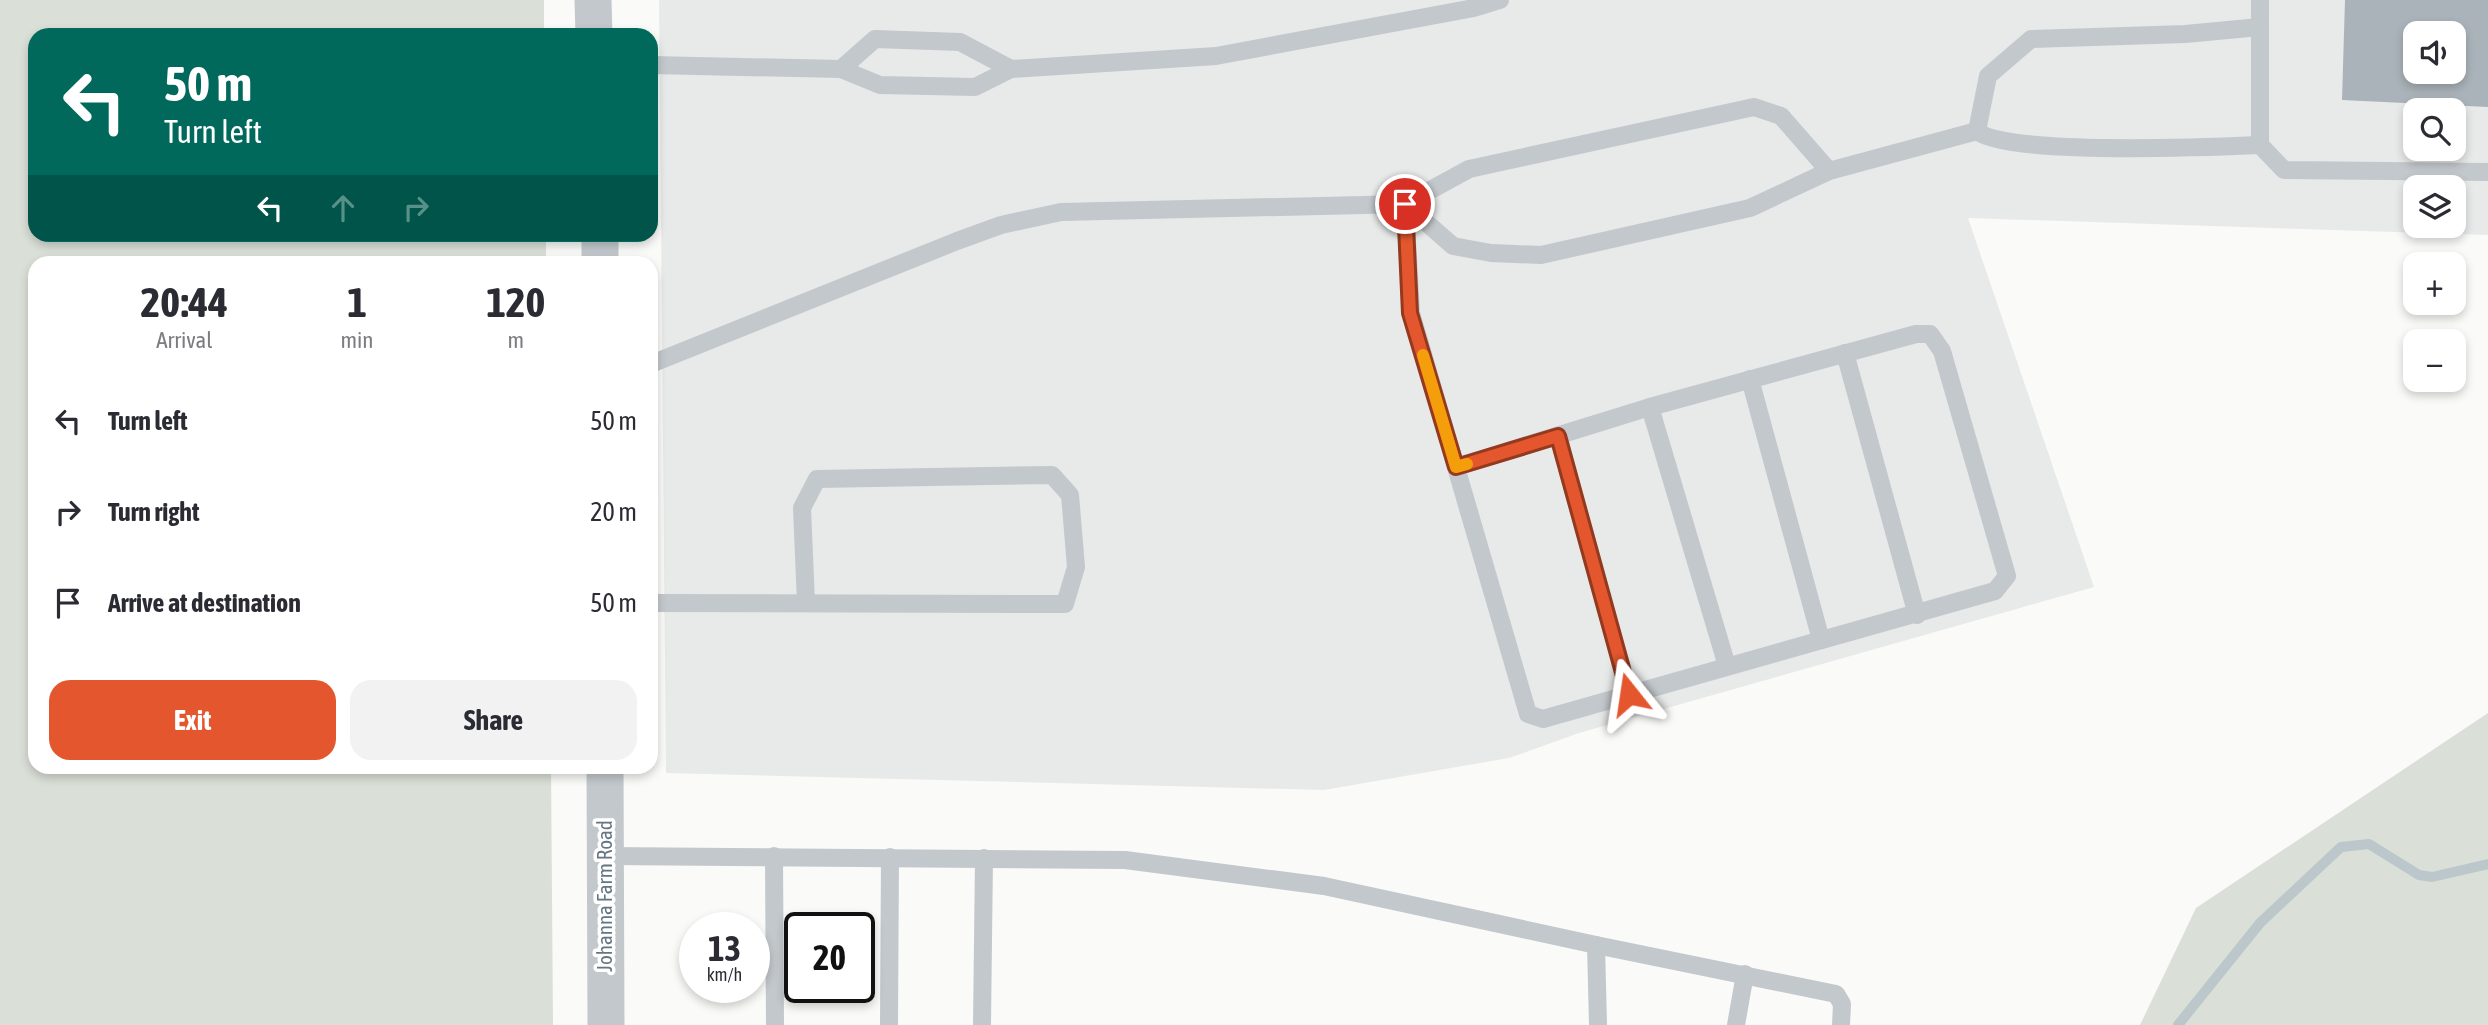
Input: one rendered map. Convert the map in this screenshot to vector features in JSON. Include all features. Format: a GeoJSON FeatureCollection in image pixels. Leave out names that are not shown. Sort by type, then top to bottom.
{"type":"FeatureCollection","features":[{"type":"Feature","properties":{"kind":"street"},"geometry":{"type":"LineString","coordinates":[[593,0],[594,28]]}},
{"type":"Feature","properties":{"kind":"street","name":"Johanna Farm Road"},"geometry":{"type":"LineString","coordinates":[[605,774],[606,1025]]}},
{"type":"Feature","properties":{"kind":"lane"},"geometry":{"type":"LineString","coordinates":[[658,65],[841,69],[880,85],[975,86],[1011,69],[1216,56],[1474,8],[1500,0]]}},
{"type":"Feature","properties":{"kind":"lane"},"geometry":{"type":"LineString","coordinates":[[2260,0],[2260,145],[2284,170],[2488,172]]}},
{"type":"Feature","properties":{"kind":"lane"},"geometry":{"type":"LineString","coordinates":[[1977,131],[1988,76],[2031,39],[2185,34],[2259,27]]}},
{"type":"Feature","properties":{"kind":"lane"},"geometry":{"type":"LineString","coordinates":[[841,69],[875,39],[960,42],[1011,69]]}},
{"type":"Feature","properties":{"kind":"lane"},"geometry":{"type":"LineString","coordinates":[[658,361],[1001,225],[1061,212],[1405,204],[1469,169],[1754,107],[1781,116],[1829,171]]}},
{"type":"Feature","properties":{"kind":"lane"},"geometry":{"type":"LineString","coordinates":[[1977,131],[1986,139],[2018,144],[2165,149],[2260,145]]}},
{"type":"Feature","properties":{"kind":"lane"},"geometry":{"type":"LineString","coordinates":[[1405,204],[1453,246],[1491,253],[1541,255],[1750,208],[1829,171],[1977,131]]}},
{"type":"Feature","properties":{"kind":"lane"},"geometry":{"type":"LineString","coordinates":[[1405,204],[1410,313],[1528,714],[1543,719],[1917,615],[1995,591],[2007,576],[1942,351],[1930,334],[1916,334],[1650,407],[1456,467]]}},
{"type":"Feature","properties":{"kind":"lane"},"geometry":{"type":"LineString","coordinates":[[1845,353],[1917,615]]}},
{"type":"Feature","properties":{"kind":"lane"},"geometry":{"type":"LineString","coordinates":[[1750,379],[1821,640]]}},
{"type":"Feature","properties":{"kind":"lane"},"geometry":{"type":"LineString","coordinates":[[1650,407],[1727,666]]}},
{"type":"Feature","properties":{"kind":"lane"},"geometry":{"type":"LineString","coordinates":[[1558,436],[1629,694]]}},
{"type":"Feature","properties":{"kind":"lane"},"geometry":{"type":"LineString","coordinates":[[658,603],[1065,604],[1076,567],[1070,495],[1052,475],[817,479],[802,508],[806,603]]}},
{"type":"Feature","properties":{"kind":"lane"},"geometry":{"type":"LineString","coordinates":[[605,856],[1125,860],[1324,886],[1836,994],[1842,1004],[1841,1025]]}},
{"type":"Feature","properties":{"kind":"lane"},"geometry":{"type":"LineString","coordinates":[[774,856],[775,1025]]}},
{"type":"Feature","properties":{"kind":"lane"},"geometry":{"type":"LineString","coordinates":[[888,1025],[890,857]]}},
{"type":"Feature","properties":{"kind":"lane"},"geometry":{"type":"LineString","coordinates":[[982,1025],[984,858]]}},
{"type":"Feature","properties":{"kind":"lane"},"geometry":{"type":"LineString","coordinates":[[1597,945],[1598,1025]]}},
{"type":"Feature","properties":{"kind":"lane"},"geometry":{"type":"LineString","coordinates":[[1736,1025],[1745,974]]}},
{"type":"Feature","properties":{"kind":"shaded area"},"geometry":{"type":"Polygon","coordinates":[[[0,0],[544,0],[544,28],[28,28],[28,242],[546,242],[546,256],[28,256],[28,774],[551,774],[553,1025],[0,1025],[0,0]]]}},
{"type":"Feature","properties":{"kind":"shaded area"},"geometry":{"type":"Polygon","coordinates":[[[659,0],[2488,0],[2488,235],[2466,234],[2466,175],[2403,175],[2403,232],[1968,218],[2094,587],[1579,733],[1509,758],[1324,790],[666,773],[659,0]]]}},
{"type":"Feature","properties":{"kind":"shaded area"},"geometry":{"type":"Polygon","coordinates":[[[2488,713],[2488,1025],[2140,1025],[2196,908],[2488,713]]]}},
{"type":"Feature","properties":{"kind":"building"},"geometry":{"type":"Polygon","coordinates":[[[2345,0],[2488,0],[2488,107],[2466,106],[2466,98],[2403,98],[2403,103],[2342,100],[2345,0]]]}},
{"type":"Feature","properties":{"kind":"waterway"},"geometry":{"type":"LineString","coordinates":[[2178,1025],[2260,923],[2341,847],[2369,844],[2419,875],[2432,877],[2488,864]]}},
{"type":"Feature","properties":{"kind":"slow traffic"},"geometry":{"type":"LineString","coordinates":[[1423,355],[1456,467],[1467,464]]}},
{"type":"Feature","properties":{"kind":"route"},"geometry":{"type":"LineString","coordinates":[[1405,204],[1410,313],[1456,467],[1558,436],[1629,694]]}}]}
